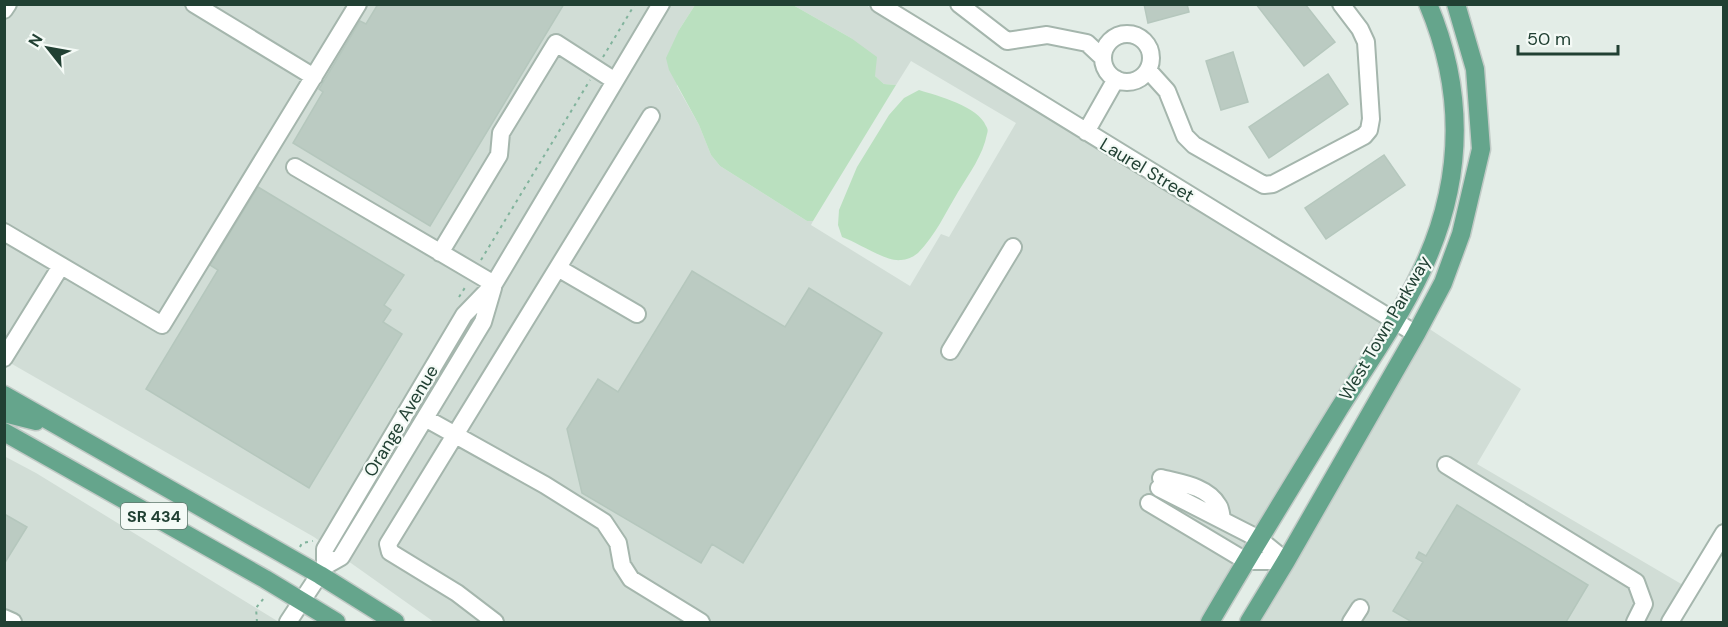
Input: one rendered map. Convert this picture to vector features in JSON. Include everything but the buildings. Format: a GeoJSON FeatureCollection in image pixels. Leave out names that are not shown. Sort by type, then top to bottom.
{"type":"FeatureCollection","features":[{"type":"Feature","properties":{"kind":"main road","name":"West Town Parkway"},"geometry":{"type":"LineString","coordinates":[[1210,622],[1394,320],[1421,273],[1440,226],[1452,174],[1456,134],[1454,100],[1438,27],[1428,4]]}},
{"type":"Feature","properties":{"kind":"main road","name":"West Town Parkway"},"geometry":{"type":"LineString","coordinates":[[1249,622],[1416,334],[1443,283],[1461,234],[1481,149],[1475,69],[1456,4]]}},
{"type":"Feature","properties":{"kind":"main road","name":"SR 434"},"geometry":{"type":"LineString","coordinates":[[4,395],[58,427],[322,570],[395,622]]}},
{"type":"Feature","properties":{"kind":"main road"},"geometry":{"type":"LineString","coordinates":[[4,413],[58,427]]}},
{"type":"Feature","properties":{"kind":"main road","name":"SR 434"},"geometry":{"type":"LineString","coordinates":[[4,432],[266,579],[336,622]]}},
{"type":"Feature","properties":{"kind":"street"},"geometry":{"type":"LineString","coordinates":[[4,10],[8,4]]}},
{"type":"Feature","properties":{"kind":"street"},"geometry":{"type":"LineString","coordinates":[[194,4],[314,77]]}},
{"type":"Feature","properties":{"kind":"street"},"geometry":{"type":"LineString","coordinates":[[4,232],[162,325],[358,4]]}},
{"type":"Feature","properties":{"kind":"street","name":"Orange Avenue"},"geometry":{"type":"LineString","coordinates":[[288,622],[322,570],[325,549],[464,315],[494,284],[661,4]]}},
{"type":"Feature","properties":{"kind":"street","name":"Laurel Street"},"geometry":{"type":"LineString","coordinates":[[879,4],[1416,334]]}},
{"type":"Feature","properties":{"kind":"street"},"geometry":{"type":"LineString","coordinates":[[959,4],[1007,41],[1047,35],[1087,42],[1103,58]]}},
{"type":"Feature","properties":{"kind":"street"},"geometry":{"type":"LineString","coordinates":[[1148,70],[1167,91],[1185,136],[1194,145],[1264,185],[1273,184],[1364,136],[1369,130],[1371,119],[1366,42],[1360,29],[1341,4]]}},
{"type":"Feature","properties":{"kind":"street"},"geometry":{"type":"LineString","coordinates":[[1128,34],[1139,37],[1148,46],[1151,58],[1148,70],[1138,79],[1126,82],[1116,79],[1106,70],[1103,58],[1106,45],[1115,37],[1128,34]]}},
{"type":"Feature","properties":{"kind":"street"},"geometry":{"type":"LineString","coordinates":[[440,252],[499,155],[501,133],[556,43],[615,81]]}},
{"type":"Feature","properties":{"kind":"street"},"geometry":{"type":"LineString","coordinates":[[1086,132],[1116,79]]}},
{"type":"Feature","properties":{"kind":"street"},"geometry":{"type":"LineString","coordinates":[[495,622],[457,594],[390,552],[388,544],[651,116]]}},
{"type":"Feature","properties":{"kind":"street"},"geometry":{"type":"LineString","coordinates":[[295,166],[494,284]]}},
{"type":"Feature","properties":{"kind":"street"},"geometry":{"type":"LineString","coordinates":[[950,351],[1013,247]]}},
{"type":"Feature","properties":{"kind":"street"},"geometry":{"type":"LineString","coordinates":[[4,358],[61,267]]}},
{"type":"Feature","properties":{"kind":"street"},"geometry":{"type":"LineString","coordinates":[[558,268],[637,314]]}},
{"type":"Feature","properties":{"kind":"street","name":"Orange Avenue"},"geometry":{"type":"LineString","coordinates":[[322,570],[341,557],[483,322],[494,284]]}},
{"type":"Feature","properties":{"kind":"street"},"geometry":{"type":"LineString","coordinates":[[425,418],[545,485],[604,522],[618,543],[622,564],[631,579],[701,622]]}},
{"type":"Feature","properties":{"kind":"street"},"geometry":{"type":"LineString","coordinates":[[1446,465],[1636,582],[1644,604],[1635,622]]}},
{"type":"Feature","properties":{"kind":"street"},"geometry":{"type":"LineString","coordinates":[[1160,483],[1259,539],[1286,561]]}},
{"type":"Feature","properties":{"kind":"street"},"geometry":{"type":"LineString","coordinates":[[1149,503],[1246,561],[1286,561]]}},
{"type":"Feature","properties":{"kind":"street"},"geometry":{"type":"LineString","coordinates":[[1670,622],[1724,533]]}},
{"type":"Feature","properties":{"kind":"street"},"geometry":{"type":"LineString","coordinates":[[1351,622],[1360,608]]}},
{"type":"Feature","properties":{"kind":"street"},"geometry":{"type":"LineString","coordinates":[[4,618],[13,622]]}},
{"type":"Feature","properties":{"kind":"path"},"geometry":{"type":"LineString","coordinates":[[256,608],[257,622]]}},
{"type":"Feature","properties":{"kind":"shaded area"},"geometry":{"type":"Polygon","coordinates":[[[5,5],[652,5],[328,547],[5,360],[5,5]]]}},
{"type":"Feature","properties":{"kind":"shaded area"},"geometry":{"type":"Polygon","coordinates":[[[670,5],[695,5],[679,30],[677,86],[699,125],[711,155],[720,166],[807,221],[813,221],[811,225],[910,286],[941,234],[949,237],[1016,123],[911,61],[896,85],[884,84],[875,76],[875,71],[851,38],[793,5],[866,5],[1384,322],[1255,529],[1205,501],[1217,527],[1222,526],[1248,541],[1202,622],[434,622],[341,556],[670,5]]]}},
{"type":"Feature","properties":{"kind":"shaded area"},"geometry":{"type":"Polygon","coordinates":[[[1428,328],[1521,389],[1477,464],[1683,585],[1661,622],[1258,622],[1428,328]]]}},
{"type":"Feature","properties":{"kind":"shaded area"},"geometry":{"type":"Polygon","coordinates":[[[4,456],[36,473],[279,622],[5,622],[4,456]]]}},
{"type":"Feature","properties":{"kind":"green space"},"geometry":{"type":"Polygon","coordinates":[[[695,5],[793,5],[851,38],[877,57],[875,76],[884,84],[896,85],[813,221],[807,221],[720,166],[711,155],[699,125],[669,70],[666,58],[679,30],[695,5]]]}},
{"type":"Feature","properties":{"kind":"green space"},"geometry":{"type":"Polygon","coordinates":[[[919,90],[966,107],[982,119],[988,132],[975,164],[930,239],[914,256],[895,260],[842,237],[838,225],[839,210],[857,167],[889,115],[904,98],[919,90]]]}}]}
